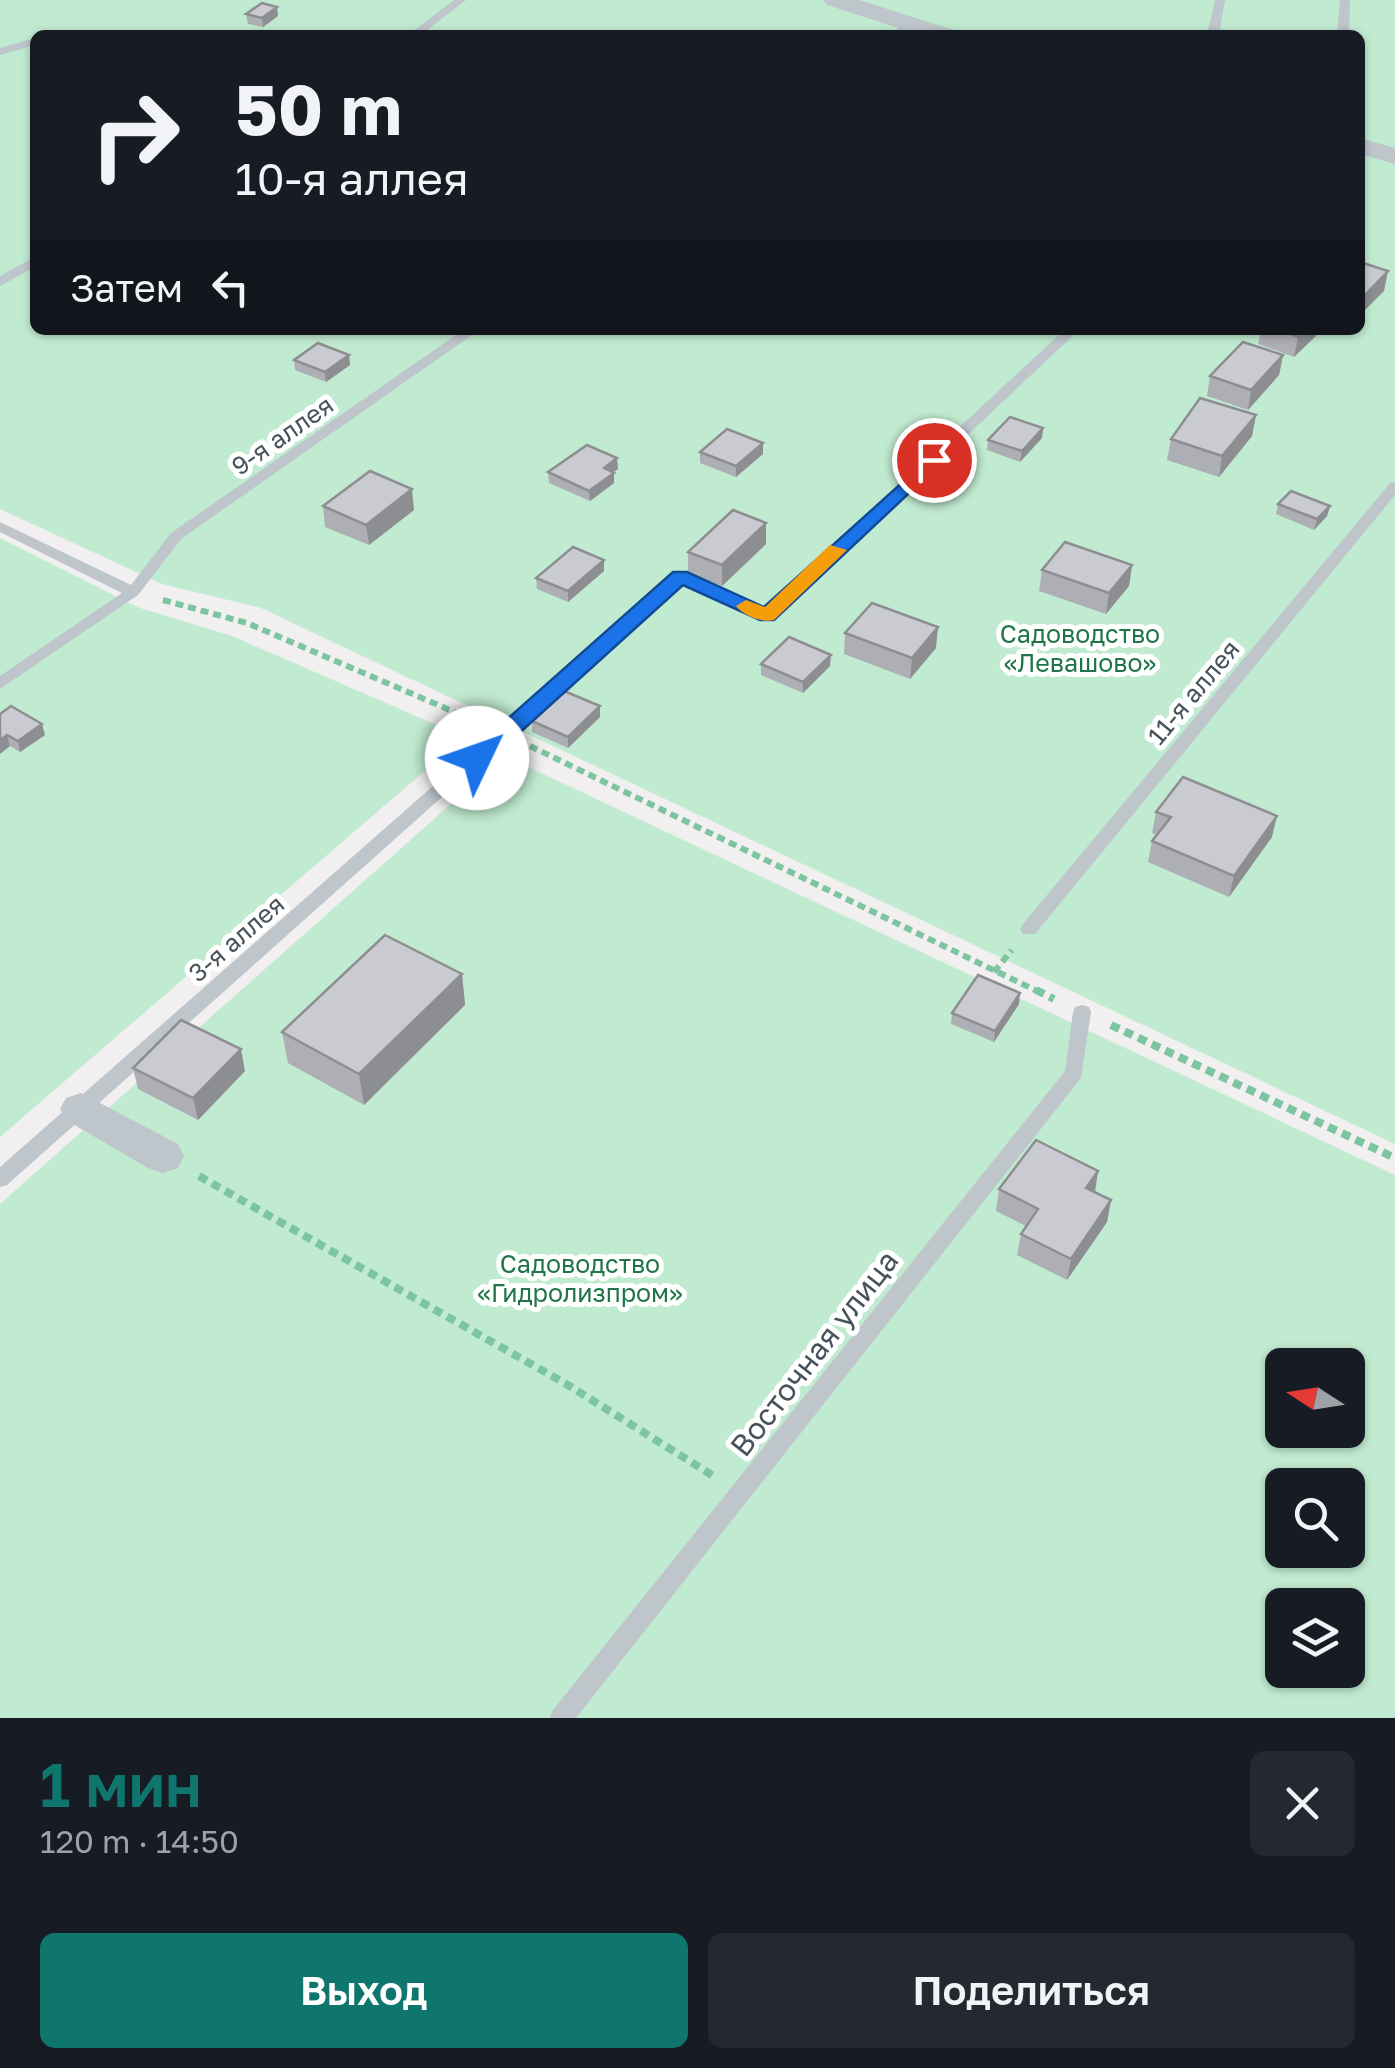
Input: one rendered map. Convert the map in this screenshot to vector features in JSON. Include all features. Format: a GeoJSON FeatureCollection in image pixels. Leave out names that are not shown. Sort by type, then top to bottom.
{"type":"FeatureCollection","features":[{"type":"Feature","properties":{"kind":"street"},"geometry":{"type":"LineString","coordinates":[[835,0],[902,30]]}},
{"type":"Feature","properties":{"kind":"street"},"geometry":{"type":"LineString","coordinates":[[1365,147],[1395,156]]}},
{"type":"Feature","properties":{"kind":"street"},"geometry":{"type":"LineString","coordinates":[[81,1109],[163,1156]]}},
{"type":"Feature","properties":{"kind":"lane"},"geometry":{"type":"LineString","coordinates":[[421,30],[461,0]]}},
{"type":"Feature","properties":{"kind":"lane"},"geometry":{"type":"LineString","coordinates":[[1214,30],[1220,0]]}},
{"type":"Feature","properties":{"kind":"lane"},"geometry":{"type":"LineString","coordinates":[[1343,30],[1345,0]]}},
{"type":"Feature","properties":{"kind":"lane"},"geometry":{"type":"LineString","coordinates":[[0,52],[30,43]]}},
{"type":"Feature","properties":{"kind":"lane"},"geometry":{"type":"LineString","coordinates":[[0,282],[30,264]]}},
{"type":"Feature","properties":{"kind":"lane","name":"9-я аллея"},"geometry":{"type":"LineString","coordinates":[[0,684],[133,592],[176,536],[465,335]]}},
{"type":"Feature","properties":{"kind":"lane","name":"3-я аллея"},"geometry":{"type":"LineString","coordinates":[[0,1179],[680,576],[767,616],[1067,335]]}},
{"type":"Feature","properties":{"kind":"lane","name":"11-я аллея"},"geometry":{"type":"LineString","coordinates":[[1029,929],[1395,486]]}},
{"type":"Feature","properties":{"kind":"lane"},"geometry":{"type":"LineString","coordinates":[[0,526],[133,592]]}},
{"type":"Feature","properties":{"kind":"lane","name":"Восточная улица"},"geometry":{"type":"LineString","coordinates":[[561,1718],[1074,1073],[1082,1012]]}},
{"type":"Feature","properties":{"kind":"path"},"geometry":{"type":"LineString","coordinates":[[133,592],[248,622],[505,734],[1395,1158]]}},
{"type":"Feature","properties":{"kind":"path"},"geometry":{"type":"LineString","coordinates":[[163,1156],[568,1385],[742,1493]]}},
{"type":"Feature","properties":{"kind":"green space","name":"Садоводство «Левашово»"},"geometry":{"type":"Polygon","coordinates":[[[0,0],[1395,0],[1395,1144],[261,608],[162,584],[0,509],[0,0]]]}},
{"type":"Feature","properties":{"kind":"green space"},"geometry":{"type":"Polygon","coordinates":[[[0,538],[137,607],[232,636],[464,737],[0,1137],[0,538]]]}},
{"type":"Feature","properties":{"kind":"green space","name":"Садоводство «Гидролизпром»"},"geometry":{"type":"Polygon","coordinates":[[[505,756],[1395,1175],[1395,1718],[0,1718],[0,1204],[505,756]]]}},
{"type":"Feature","properties":{"kind":"building"},"geometry":{"type":"Polygon","coordinates":[[[262,3],[277,7],[262,18],[246,14],[262,3]]]}},
{"type":"Feature","properties":{"kind":"building"},"geometry":{"type":"Polygon","coordinates":[[[1365,264],[1388,271],[1365,295],[1365,264]]]}},
{"type":"Feature","properties":{"kind":"building"},"geometry":{"type":"Polygon","coordinates":[[[1243,342],[1283,355],[1251,390],[1210,376],[1243,342]]]}},
{"type":"Feature","properties":{"kind":"building"},"geometry":{"type":"Polygon","coordinates":[[[318,343],[349,355],[325,372],[294,360],[318,343]]]}},
{"type":"Feature","properties":{"kind":"building"},"geometry":{"type":"Polygon","coordinates":[[[1200,398],[1256,415],[1222,456],[1171,439],[1200,398]]]}},
{"type":"Feature","properties":{"kind":"building"},"geometry":{"type":"Polygon","coordinates":[[[1010,417],[1043,428],[1022,451],[988,440],[1010,417]]]}},
{"type":"Feature","properties":{"kind":"building"},"geometry":{"type":"Polygon","coordinates":[[[727,429],[763,443],[736,466],[700,452],[727,429]]]}},
{"type":"Feature","properties":{"kind":"building"},"geometry":{"type":"Polygon","coordinates":[[[587,445],[617,458],[604,468],[614,473],[589,491],[548,472],[587,445]]]}},
{"type":"Feature","properties":{"kind":"building"},"geometry":{"type":"Polygon","coordinates":[[[370,471],[412,489],[366,525],[323,506],[370,471]]]}},
{"type":"Feature","properties":{"kind":"building"},"geometry":{"type":"Polygon","coordinates":[[[1291,491],[1330,506],[1317,519],[1278,504],[1291,491]]]}},
{"type":"Feature","properties":{"kind":"building"},"geometry":{"type":"Polygon","coordinates":[[[733,510],[766,523],[722,565],[688,552],[733,510]]]}},
{"type":"Feature","properties":{"kind":"building"},"geometry":{"type":"Polygon","coordinates":[[[1065,542],[1132,565],[1109,593],[1042,570],[1065,542]]]}},
{"type":"Feature","properties":{"kind":"building"},"geometry":{"type":"Polygon","coordinates":[[[573,547],[604,560],[568,591],[536,578],[573,547]]]}},
{"type":"Feature","properties":{"kind":"building"},"geometry":{"type":"Polygon","coordinates":[[[872,603],[938,627],[912,658],[845,633],[872,603]]]}},
{"type":"Feature","properties":{"kind":"building"},"geometry":{"type":"Polygon","coordinates":[[[789,637],[831,655],[803,682],[761,664],[789,637]]]}},
{"type":"Feature","properties":{"kind":"building"},"geometry":{"type":"Polygon","coordinates":[[[564,691],[600,706],[568,737],[532,721],[564,691]]]}},
{"type":"Feature","properties":{"kind":"building"},"geometry":{"type":"Polygon","coordinates":[[[11,706],[42,724],[18,741],[7,735],[0,740],[0,714],[11,706]]]}},
{"type":"Feature","properties":{"kind":"building"},"geometry":{"type":"Polygon","coordinates":[[[1183,777],[1277,816],[1234,876],[1152,841],[1171,817],[1156,812],[1183,777]]]}},
{"type":"Feature","properties":{"kind":"building"},"geometry":{"type":"Polygon","coordinates":[[[385,935],[462,974],[359,1074],[282,1032],[385,935]]]}},
{"type":"Feature","properties":{"kind":"building"},"geometry":{"type":"Polygon","coordinates":[[[978,975],[1020,993],[995,1031],[952,1013],[978,975]]]}},
{"type":"Feature","properties":{"kind":"building"},"geometry":{"type":"Polygon","coordinates":[[[181,1020],[241,1049],[193,1098],[133,1068],[181,1020]]]}},
{"type":"Feature","properties":{"kind":"building"},"geometry":{"type":"Polygon","coordinates":[[[1036,1140],[1098,1171],[1086,1188],[1111,1200],[1071,1259],[1021,1234],[1038,1209],[999,1189],[1036,1140]]]}},
{"type":"Feature","properties":{"kind":"slow traffic"},"geometry":{"type":"LineString","coordinates":[[746,606],[767,616],[837,550]]}},
{"type":"Feature","properties":{"kind":"route"},"geometry":{"type":"LineString","coordinates":[[477,758],[680,576],[767,616],[934,460]]}}]}
